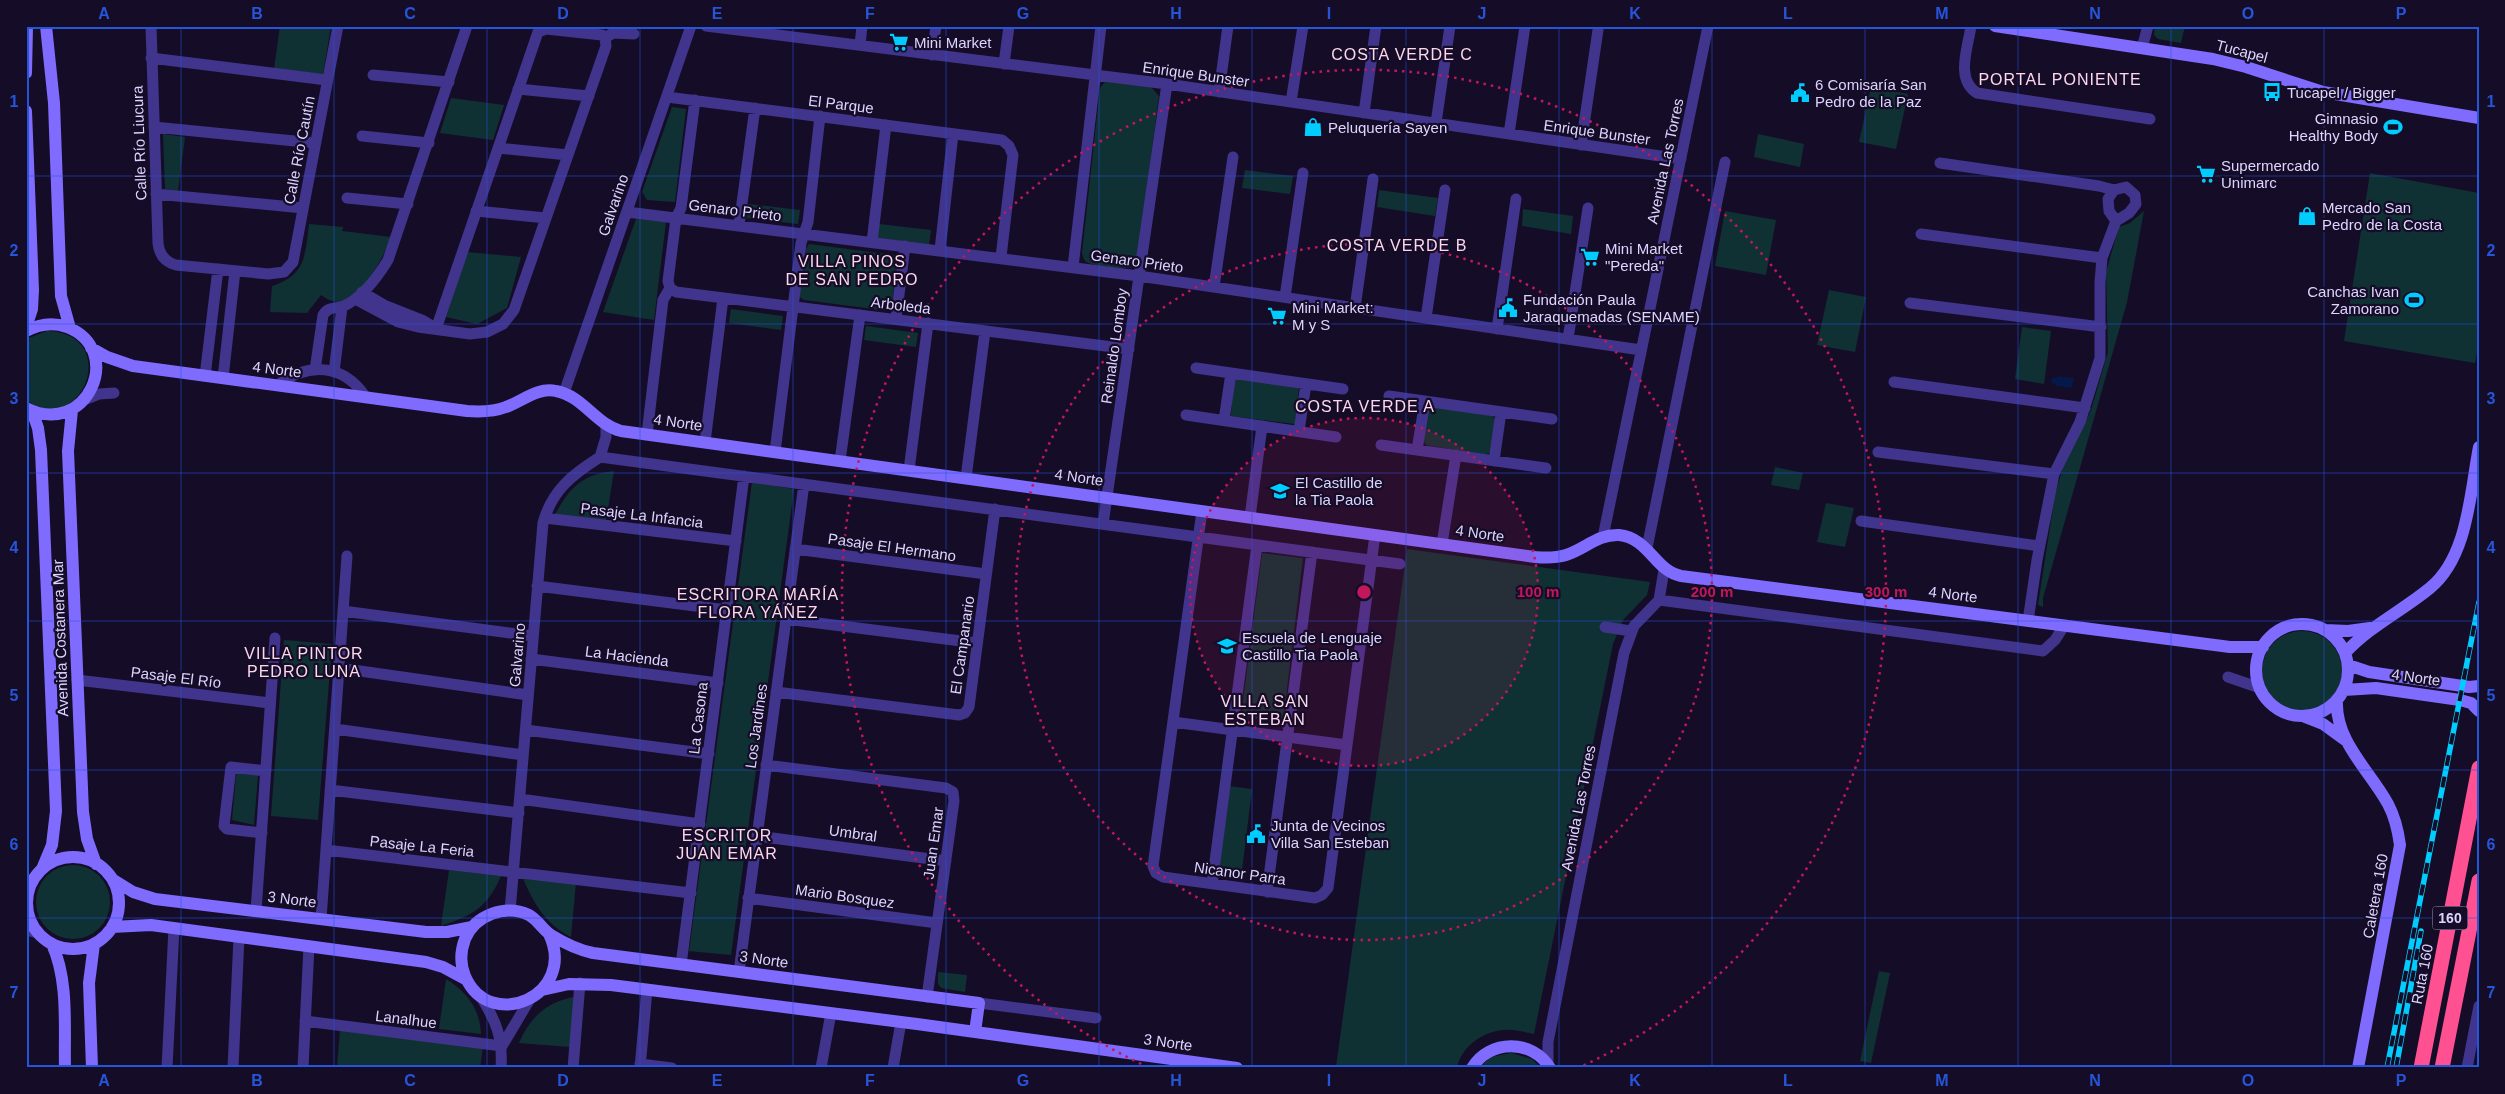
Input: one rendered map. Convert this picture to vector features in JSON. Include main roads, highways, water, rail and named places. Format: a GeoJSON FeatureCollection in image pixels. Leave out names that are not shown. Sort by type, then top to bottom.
{"type":"FeatureCollection","features":[{"type":"Feature","properties":{"kind":"highway","name":"Ruta 160"},"geometry":{"type":"LineString","coordinates":[[2421,1068],[2479,768]]}},
{"type":"Feature","properties":{"kind":"highway","name":"160"},"geometry":{"type":"LineString","coordinates":[[2442,1068],[2479,881]]}},
{"type":"Feature","properties":{"kind":"railway"},"geometry":{"type":"LineString","coordinates":[[2387,1068],[2479,602]]}},
{"type":"Feature","properties":{"kind":"railway"},"geometry":{"type":"LineString","coordinates":[[2396,1068],[2421,931]]}},
{"type":"Feature","properties":{"kind":"place","name":"Mini Market"},"geometry":{"type":"Point","coordinates":[899,42]}},
{"type":"Feature","properties":{"kind":"place","name":"Tucapel / Bigger"},"geometry":{"type":"Point","coordinates":[2272,92]}},
{"type":"Feature","properties":{"kind":"place","name":"6 Comisaría San Pedro de la Paz"},"geometry":{"type":"Point","coordinates":[1800,93]}},
{"type":"Feature","properties":{"kind":"place","name":"Peluquería Sayen"},"geometry":{"type":"Point","coordinates":[1313,127]}},
{"type":"Feature","properties":{"kind":"place","name":"Gimnasio Healthy Body"},"geometry":{"type":"Point","coordinates":[2393,127]}},
{"type":"Feature","properties":{"kind":"place","name":"Supermercado Unimarc"},"geometry":{"type":"Point","coordinates":[2206,174]}},
{"type":"Feature","properties":{"kind":"place","name":"Mercado San Pedro de la Costa"},"geometry":{"type":"Point","coordinates":[2307,216]}},
{"type":"Feature","properties":{"kind":"place","name":"Mini Market \"Pereda\""},"geometry":{"type":"Point","coordinates":[1590,257]}},
{"type":"Feature","properties":{"kind":"place","name":"Canchas Ivan Zamorano"},"geometry":{"type":"Point","coordinates":[2414,300]}},
{"type":"Feature","properties":{"kind":"place","name":"Fundación Paula Jaraquemadas (SENAME)"},"geometry":{"type":"Point","coordinates":[1508,308]}},
{"type":"Feature","properties":{"kind":"place","name":"Mini Market: M y S"},"geometry":{"type":"Point","coordinates":[1277,316]}},
{"type":"Feature","properties":{"kind":"place","name":"El Castillo de la Tia Paola"},"geometry":{"type":"Point","coordinates":[1280,491]}},
{"type":"Feature","properties":{"kind":"place","name":"Escuela de Lenguaje Castillo Tia Paola"},"geometry":{"type":"Point","coordinates":[1227,646]}},
{"type":"Feature","properties":{"kind":"place","name":"Junta de Vecinos Villa San Esteban"},"geometry":{"type":"Point","coordinates":[1256,834]}},
{"type":"Feature","properties":{"kind":"district","name":"COSTA VERDE C"},"geometry":{"type":"Point","coordinates":[1402,54]}},
{"type":"Feature","properties":{"kind":"district","name":"PORTAL PONIENTE"},"geometry":{"type":"Point","coordinates":[2060,79]}},
{"type":"Feature","properties":{"kind":"district","name":"COSTA VERDE B"},"geometry":{"type":"Point","coordinates":[1397,245]}},
{"type":"Feature","properties":{"kind":"district","name":"VILLA PINOS DE SAN PEDRO"},"geometry":{"type":"Point","coordinates":[852,270]}},
{"type":"Feature","properties":{"kind":"district","name":"COSTA VERDE A"},"geometry":{"type":"Point","coordinates":[1365,406]}},
{"type":"Feature","properties":{"kind":"district","name":"ESCRITORA MARÍA FLORA YÁÑEZ"},"geometry":{"type":"Point","coordinates":[758,603]}},
{"type":"Feature","properties":{"kind":"district","name":"VILLA PINTOR PEDRO LUNA"},"geometry":{"type":"Point","coordinates":[304,662]}},
{"type":"Feature","properties":{"kind":"district","name":"VILLA SAN ESTEBAN"},"geometry":{"type":"Point","coordinates":[1265,710]}},
{"type":"Feature","properties":{"kind":"district","name":"ESCRITOR JUAN EMAR"},"geometry":{"type":"Point","coordinates":[727,844]}}]}
